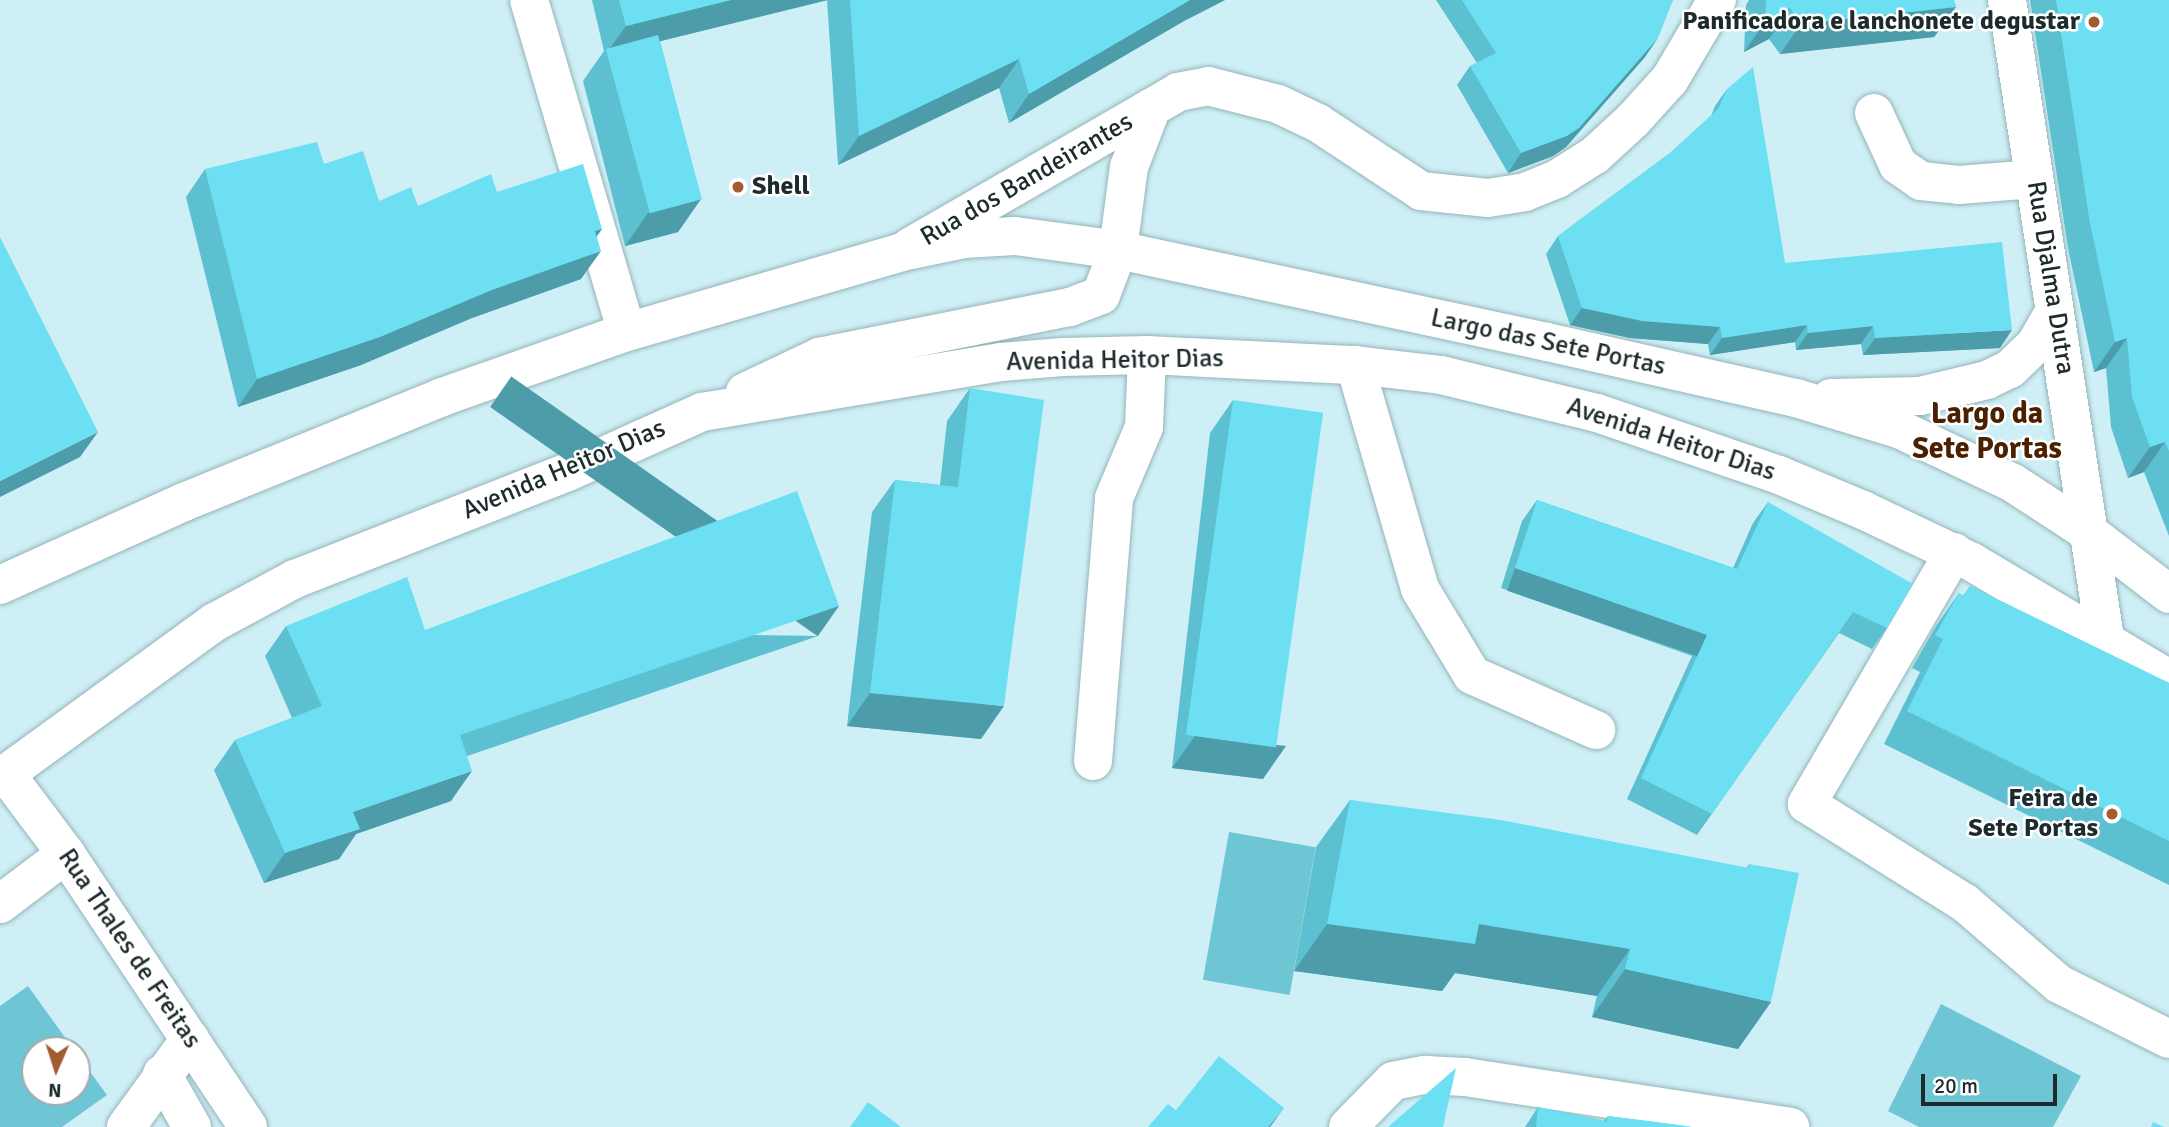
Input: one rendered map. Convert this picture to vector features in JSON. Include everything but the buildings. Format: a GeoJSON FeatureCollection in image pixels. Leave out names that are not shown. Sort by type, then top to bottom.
{"type":"FeatureCollection","features":[{"type":"Feature","properties":{"kind":"main road","name":"Rua dos Bandeirantes"},"geometry":{"type":"LineString","coordinates":[[902,252],[1152,107],[1188,90],[1208,86],[1237,90],[1318,123],[1421,191],[1488,198],[1525,192],[1557,179],[1595,155],[1633,120],[1670,79],[1717,0]]}},
{"type":"Feature","properties":{"kind":"main road","name":"Rua Djalma Dutra"},"geometry":{"type":"LineString","coordinates":[[2007,0],[2105,638]]}},
{"type":"Feature","properties":{"kind":"main road"},"geometry":{"type":"LineString","coordinates":[[531,9],[627,332]]}},
{"type":"Feature","properties":{"kind":"main road","name":"Rua dos Bandeirantes"},"geometry":{"type":"LineString","coordinates":[[702,412],[820,357],[1070,306],[1101,295],[1118,250],[1129,167],[1152,107]]}},
{"type":"Feature","properties":{"kind":"main road"},"geometry":{"type":"LineString","coordinates":[[1874,113],[1898,165],[1921,181],[1959,185],[2034,179]]}},
{"type":"Feature","properties":{"kind":"main road"},"geometry":{"type":"LineString","coordinates":[[0,585],[184,502],[442,397],[627,332],[902,252],[964,239],[1015,236],[1118,250]]}},
{"type":"Feature","properties":{"kind":"main road","name":"Largo das Sete Portas"},"geometry":{"type":"LineString","coordinates":[[1118,250],[1796,398],[1899,429],[1971,460],[2091,534]]}},
{"type":"Feature","properties":{"kind":"main road"},"geometry":{"type":"LineString","coordinates":[[1796,398],[1920,396],[1987,380],[2010,369],[2035,345],[2055,311]]}},
{"type":"Feature","properties":{"kind":"main road"},"geometry":{"type":"LineString","coordinates":[[1093,761],[1114,498],[1143,427],[1147,355]]}},
{"type":"Feature","properties":{"kind":"main road","name":"Avenida Heitor Dias"},"geometry":{"type":"LineString","coordinates":[[3,776],[215,622],[295,579],[568,472],[702,412],[1001,362],[1147,355],[1355,365],[1441,375],[1597,413],[1779,475],[1954,552],[2105,638],[2169,679]]}},
{"type":"Feature","properties":{"kind":"main road"},"geometry":{"type":"LineString","coordinates":[[1355,365],[1420,589],[1472,675],[1596,730]]}},
{"type":"Feature","properties":{"kind":"main road"},"geometry":{"type":"LineString","coordinates":[[2091,534],[2169,594]]}},
{"type":"Feature","properties":{"kind":"main road"},"geometry":{"type":"LineString","coordinates":[[1954,552],[1807,804],[1965,903],[2059,984],[2169,1039]]}},
{"type":"Feature","properties":{"kind":"main road","name":"Rua Thales de Freitas"},"geometry":{"type":"LineString","coordinates":[[3,776],[66,854],[248,1127]]}},
{"type":"Feature","properties":{"kind":"main road"},"geometry":{"type":"LineString","coordinates":[[0,905],[66,854]]}},
{"type":"Feature","properties":{"kind":"main road"},"geometry":{"type":"LineString","coordinates":[[126,1127],[190,1039]]}},
{"type":"Feature","properties":{"kind":"main road"},"geometry":{"type":"LineString","coordinates":[[162,1074],[192,1127]]}},
{"type":"Feature","properties":{"kind":"main road"},"geometry":{"type":"LineString","coordinates":[[1348,1127],[1393,1081],[1425,1075],[1465,1077],[1790,1127]]}},
{"type":"Feature","properties":{"kind":"shaded area"},"geometry":{"type":"Polygon","coordinates":[[[1229,832],[1316,847],[1290,995],[1203,980],[1229,832]]]}},
{"type":"Feature","properties":{"kind":"shaded area"},"geometry":{"type":"Polygon","coordinates":[[[28,986],[64,1036],[21,1036],[21,1106],[91,1106],[91,1073],[107,1095],[62,1127],[0,1127],[0,1006],[28,986]]]}},
{"type":"Feature","properties":{"kind":"shaded area"},"geometry":{"type":"Polygon","coordinates":[[[1941,1004],[2081,1076],[2053,1127],[1919,1127],[1888,1111],[1941,1004]]]}},
{"type":"Feature","properties":{"kind":"place","name":"Panificadora e lanchonete degustar"},"geometry":{"type":"Point","coordinates":[2094,22]}},
{"type":"Feature","properties":{"kind":"place","name":"Shell"},"geometry":{"type":"Point","coordinates":[738,187]}},
{"type":"Feature","properties":{"kind":"place","name":"Feira de Sete Portas"},"geometry":{"type":"Point","coordinates":[2112,814]}},
{"type":"Feature","properties":{"kind":"district","name":"Largo da Sete Portas"},"geometry":{"type":"Point","coordinates":[1987,431]}}]}
